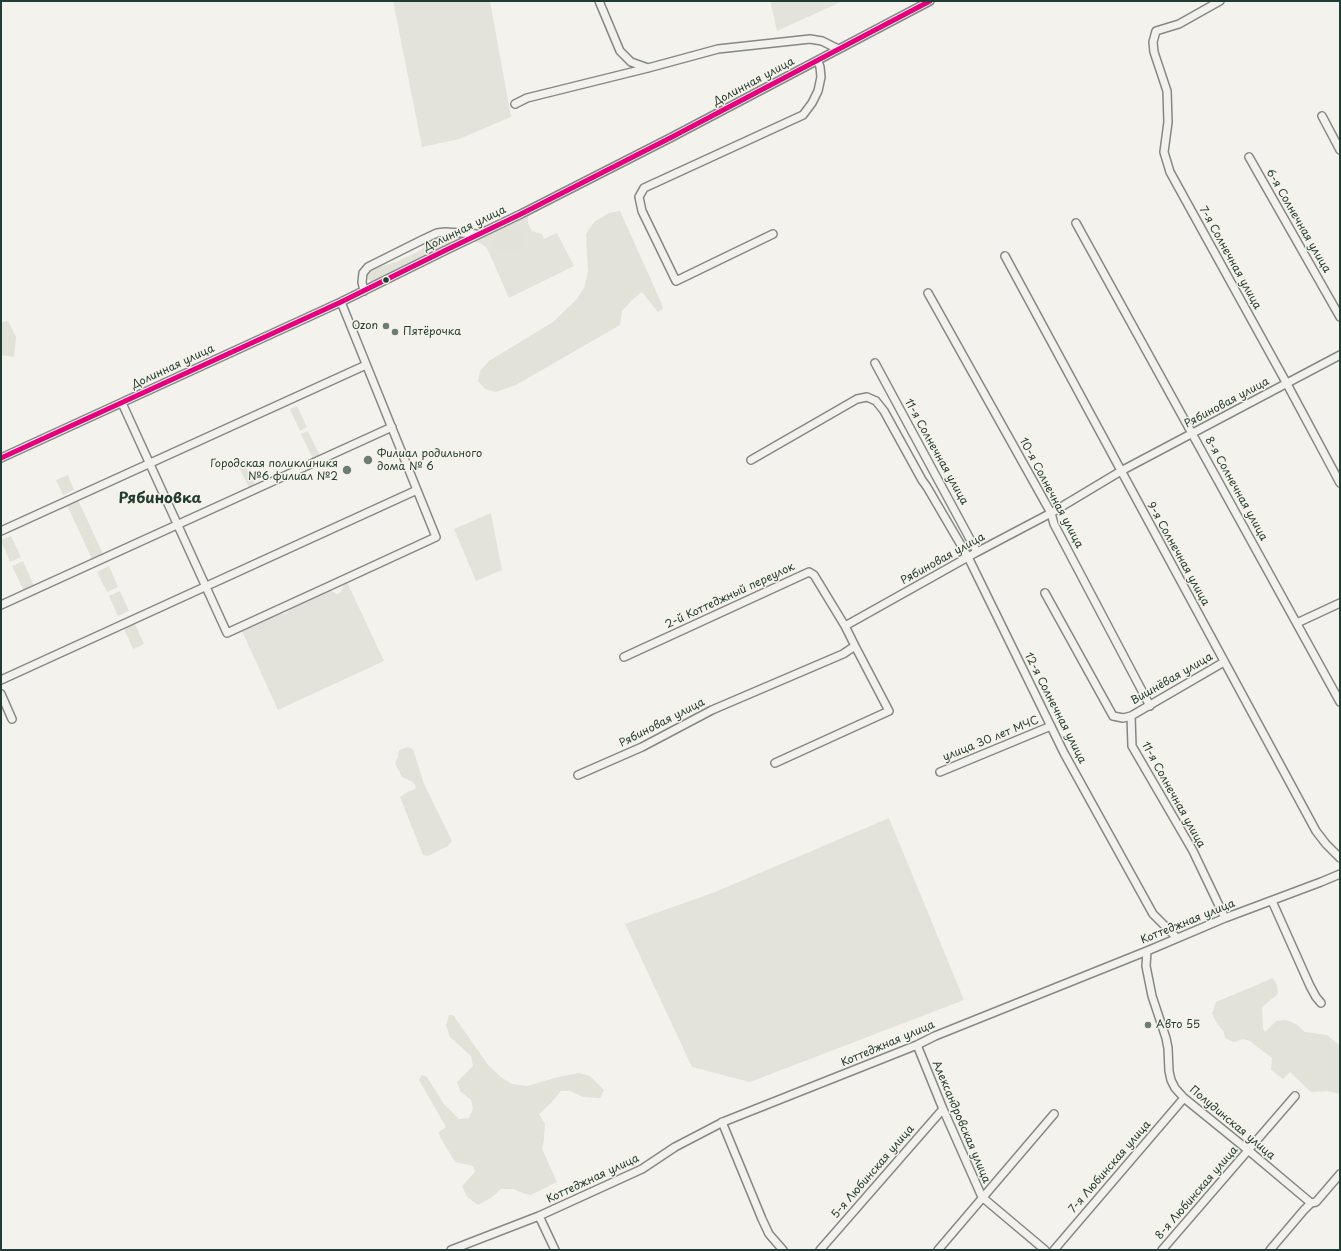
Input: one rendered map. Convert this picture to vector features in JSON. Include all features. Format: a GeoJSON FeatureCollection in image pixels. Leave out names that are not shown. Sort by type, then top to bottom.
{"type":"FeatureCollection","features":[{"type":"Feature","properties":{"kind":"street"},"geometry":{"type":"LineString","coordinates":[[599,1],[620,51],[631,62],[648,68]]}},
{"type":"Feature","properties":{"kind":"street","name":"Долинная улица"},"geometry":{"type":"LineString","coordinates":[[1,458],[341,302],[480,234],[666,141],[930,1]]}},
{"type":"Feature","properties":{"kind":"street","name":"7-я Солнечная улица"},"geometry":{"type":"LineString","coordinates":[[1220,1],[1179,24],[1156,31],[1153,42],[1154,52],[1167,91],[1168,122],[1164,152],[1170,172],[1340,482]]}},
{"type":"Feature","properties":{"kind":"street"},"geometry":{"type":"LineString","coordinates":[[515,104],[527,98],[718,49],[810,39],[822,41],[838,49]]}},
{"type":"Feature","properties":{"kind":"street"},"geometry":{"type":"LineString","coordinates":[[773,234],[676,281],[642,211],[639,197],[644,188],[803,115],[812,103],[818,91],[821,77],[818,61]]}},
{"type":"Feature","properties":{"kind":"street"},"geometry":{"type":"LineString","coordinates":[[1322,116],[1340,150]]}},
{"type":"Feature","properties":{"kind":"street","name":"6-я Солнечная улица"},"geometry":{"type":"LineString","coordinates":[[1249,157],[1340,317]]}},
{"type":"Feature","properties":{"kind":"street","name":"8-я Солнечная улица"},"geometry":{"type":"LineString","coordinates":[[1076,223],[1340,702]]}},
{"type":"Feature","properties":{"kind":"street"},"geometry":{"type":"LineString","coordinates":[[364,291],[362,282],[363,273],[368,267],[424,239],[437,233],[445,232],[480,234]]}},
{"type":"Feature","properties":{"kind":"street","name":"9-я Солнечная улица"},"geometry":{"type":"LineString","coordinates":[[1005,256],[1316,831],[1340,858]]}},
{"type":"Feature","properties":{"kind":"street","name":"10-я Солнечная улица"},"geometry":{"type":"LineString","coordinates":[[928,293],[1051,513],[1054,524],[1150,706]]}},
{"type":"Feature","properties":{"kind":"street"},"geometry":{"type":"LineString","coordinates":[[122,403],[227,633],[436,538],[341,302]]}},
{"type":"Feature","properties":{"kind":"street","name":"Рябиновая улица"},"geometry":{"type":"LineString","coordinates":[[845,626],[977,552],[1051,513],[1121,471],[1340,355]]}},
{"type":"Feature","properties":{"kind":"street","name":"11-я Солнечная улица"},"geometry":{"type":"LineString","coordinates":[[874,363],[977,552]]}},
{"type":"Feature","properties":{"kind":"street"},"geometry":{"type":"LineString","coordinates":[[1,531],[366,365]]}},
{"type":"Feature","properties":{"kind":"street","name":"12-я Солнечная улица"},"geometry":{"type":"LineString","coordinates":[[751,460],[857,399],[867,397],[876,401],[884,411],[922,480],[968,557],[1064,753],[1153,914],[1177,938]]}},
{"type":"Feature","properties":{"kind":"street"},"geometry":{"type":"LineString","coordinates":[[1,605],[392,427]]}},
{"type":"Feature","properties":{"kind":"street"},"geometry":{"type":"LineString","coordinates":[[1,680],[417,490]]}},
{"type":"Feature","properties":{"kind":"street","name":"2-й Коттеджный переулок"},"geometry":{"type":"LineString","coordinates":[[624,657],[809,572],[814,575],[845,626]]}},
{"type":"Feature","properties":{"kind":"street"},"geometry":{"type":"LineString","coordinates":[[1045,593],[1113,716],[1123,718],[1131,716]]}},
{"type":"Feature","properties":{"kind":"street"},"geometry":{"type":"LineString","coordinates":[[1297,624],[1340,603]]}},
{"type":"Feature","properties":{"kind":"street"},"geometry":{"type":"LineString","coordinates":[[775,763],[889,712],[845,626]]}},
{"type":"Feature","properties":{"kind":"street","name":"Рябиновая улица"},"geometry":{"type":"LineString","coordinates":[[578,775],[642,747],[712,710],[843,654],[855,646]]}},
{"type":"Feature","properties":{"kind":"street","name":"Вишнёвая улица"},"geometry":{"type":"LineString","coordinates":[[1131,716],[1224,662]]}},
{"type":"Feature","properties":{"kind":"street"},"geometry":{"type":"LineString","coordinates":[[1,694],[12,719]]}},
{"type":"Feature","properties":{"kind":"street","name":"11-я Солнечная улица"},"geometry":{"type":"LineString","coordinates":[[1131,716],[1132,746],[1193,851],[1226,918]]}},
{"type":"Feature","properties":{"kind":"street","name":"улица 30 лет МЧС"},"geometry":{"type":"LineString","coordinates":[[940,772],[1051,726]]}},
{"type":"Feature","properties":{"kind":"street","name":"Коттеджная улица"},"geometry":{"type":"LineString","coordinates":[[451,1250],[540,1216],[642,1169],[675,1147],[722,1122],[917,1045],[935,1036],[1226,918],[1340,874]]}},
{"type":"Feature","properties":{"kind":"street"},"geometry":{"type":"LineString","coordinates":[[1272,901],[1310,986],[1316,997],[1322,1003]]}},
{"type":"Feature","properties":{"kind":"street","name":"Полудинская улица"},"geometry":{"type":"LineString","coordinates":[[1146,951],[1146,966],[1152,996],[1166,1038],[1171,1080],[1175,1088],[1184,1098],[1311,1204]]}},
{"type":"Feature","properties":{"kind":"street","name":"Александровская улица"},"geometry":{"type":"LineString","coordinates":[[917,1045],[943,1109],[982,1197],[1045,1250]]}},
{"type":"Feature","properties":{"kind":"street","name":"8-я Любинская улица"},"geometry":{"type":"LineString","coordinates":[[1162,1250],[1295,1096]]}},
{"type":"Feature","properties":{"kind":"street","name":"7-я Любинская улица"},"geometry":{"type":"LineString","coordinates":[[1054,1250],[1184,1098]]}},
{"type":"Feature","properties":{"kind":"street","name":"5-я Любинская улица"},"geometry":{"type":"LineString","coordinates":[[820,1250],[943,1109]]}},
{"type":"Feature","properties":{"kind":"street"},"geometry":{"type":"LineString","coordinates":[[938,1250],[1054,1114]]}},
{"type":"Feature","properties":{"kind":"street"},"geometry":{"type":"LineString","coordinates":[[722,1122],[769,1234],[783,1250]]}},
{"type":"Feature","properties":{"kind":"street"},"geometry":{"type":"LineString","coordinates":[[1270,1250],[1311,1204],[1316,1202],[1340,1174]]}},
{"type":"Feature","properties":{"kind":"street"},"geometry":{"type":"LineString","coordinates":[[540,1216],[555,1250]]}},
{"type":"Feature","properties":{"kind":"shaded area"},"geometry":{"type":"Polygon","coordinates":[[[393,1],[490,1],[511,117],[459,139],[422,147],[393,1]]]}},
{"type":"Feature","properties":{"kind":"shaded area"},"geometry":{"type":"Polygon","coordinates":[[[770,1],[843,1],[777,31],[770,1]]]}},
{"type":"Feature","properties":{"kind":"shaded area"},"geometry":{"type":"Polygon","coordinates":[[[620,211],[663,309],[658,312],[642,292],[622,311],[620,325],[516,385],[496,392],[485,389],[478,381],[480,371],[489,361],[553,322],[576,300],[584,288],[588,272],[586,234],[594,222],[609,213],[620,211]]]}},
{"type":"Feature","properties":{"kind":"shaded area"},"geometry":{"type":"Polygon","coordinates":[[[528,216],[528,223],[532,231],[542,234],[544,239],[557,233],[574,266],[509,298],[487,248],[474,241],[528,216]]]}},
{"type":"Feature","properties":{"kind":"shaded area"},"geometry":{"type":"Polygon","coordinates":[[[512,224],[524,231],[526,242],[522,247],[507,255],[499,254],[492,242],[495,232],[512,224]]]}},
{"type":"Feature","properties":{"kind":"shaded area"},"geometry":{"type":"Polygon","coordinates":[[[443,234],[450,237],[450,243],[372,282],[368,279],[368,274],[375,268],[396,262],[421,250],[435,238],[443,234]]]}},
{"type":"Feature","properties":{"kind":"shaded area"},"geometry":{"type":"Polygon","coordinates":[[[8,321],[16,337],[14,357],[1,355],[1,322],[8,321]]]}},
{"type":"Feature","properties":{"kind":"shaded area"},"geometry":{"type":"Polygon","coordinates":[[[297,406],[307,427],[300,431],[290,409],[297,406]]]}},
{"type":"Feature","properties":{"kind":"shaded area"},"geometry":{"type":"Polygon","coordinates":[[[308,431],[320,456],[313,459],[301,434],[308,431]]]}},
{"type":"Feature","properties":{"kind":"shaded area"},"geometry":{"type":"Polygon","coordinates":[[[243,461],[255,485],[249,488],[237,463],[243,461]]]}},
{"type":"Feature","properties":{"kind":"shaded area"},"geometry":{"type":"Polygon","coordinates":[[[68,475],[74,490],[63,495],[56,480],[68,475]]]}},
{"type":"Feature","properties":{"kind":"shaded area"},"geometry":{"type":"Polygon","coordinates":[[[78,500],[103,554],[92,559],[67,505],[78,500]]]}},
{"type":"Feature","properties":{"kind":"shaded area"},"geometry":{"type":"Polygon","coordinates":[[[491,513],[502,570],[476,581],[454,529],[491,513]]]}},
{"type":"Feature","properties":{"kind":"shaded area"},"geometry":{"type":"Polygon","coordinates":[[[11,536],[21,557],[10,562],[1,540],[11,536]]]}},
{"type":"Feature","properties":{"kind":"shaded area"},"geometry":{"type":"Polygon","coordinates":[[[23,561],[34,586],[24,591],[12,566],[23,561]]]}},
{"type":"Feature","properties":{"kind":"shaded area"},"geometry":{"type":"Polygon","coordinates":[[[109,566],[118,587],[107,592],[97,572],[109,566]]]}},
{"type":"Feature","properties":{"kind":"shaded area"},"geometry":{"type":"Polygon","coordinates":[[[347,582],[384,661],[278,710],[241,629],[280,612],[286,614],[292,607],[330,590],[337,594],[341,592],[344,583],[347,582]]]}},
{"type":"Feature","properties":{"kind":"shaded area"},"geometry":{"type":"Polygon","coordinates":[[[120,591],[129,611],[118,616],[109,596],[120,591]]]}},
{"type":"Feature","properties":{"kind":"shaded area"},"geometry":{"type":"Polygon","coordinates":[[[135,624],[144,644],[133,649],[124,629],[135,624]]]}},
{"type":"Feature","properties":{"kind":"shaded area"},"geometry":{"type":"Polygon","coordinates":[[[408,747],[413,749],[424,784],[452,841],[448,846],[428,856],[423,855],[400,797],[409,791],[414,790],[416,787],[413,782],[402,777],[395,763],[399,750],[408,747]]]}},
{"type":"Feature","properties":{"kind":"shaded area"},"geometry":{"type":"Polygon","coordinates":[[[889,818],[964,1000],[750,1082],[692,1067],[625,924],[715,892],[889,818]]]}},
{"type":"Feature","properties":{"kind":"shaded area"},"geometry":{"type":"Polygon","coordinates":[[[1273,978],[1277,985],[1278,994],[1262,1007],[1263,1028],[1265,1032],[1276,1021],[1286,1020],[1296,1024],[1305,1032],[1327,1035],[1340,1046],[1340,1094],[1327,1091],[1311,1092],[1290,1072],[1283,1079],[1271,1070],[1272,1058],[1250,1041],[1243,1039],[1234,1042],[1225,1038],[1224,1032],[1216,1022],[1212,1013],[1216,1002],[1273,978]]]}},
{"type":"Feature","properties":{"kind":"shaded area"},"geometry":{"type":"Polygon","coordinates":[[[449,1015],[453,1015],[489,1066],[502,1078],[512,1084],[527,1086],[558,1077],[579,1073],[590,1076],[604,1090],[600,1098],[583,1097],[570,1091],[561,1091],[539,1114],[545,1124],[542,1149],[557,1182],[531,1195],[513,1189],[501,1189],[491,1198],[478,1205],[467,1197],[462,1186],[475,1172],[473,1166],[455,1162],[440,1137],[439,1132],[446,1127],[419,1080],[422,1075],[427,1077],[444,1104],[459,1119],[469,1118],[473,1109],[471,1100],[460,1091],[457,1082],[473,1066],[471,1056],[450,1037],[446,1025],[449,1015]]]}},
{"type":"Feature","properties":{"kind":"transit line"},"geometry":{"type":"LineString","coordinates":[[1,458],[341,302],[521,214],[672,137],[930,1]]}},
{"type":"Feature","properties":{"kind":"place","name":"Ozon"},"geometry":{"type":"Point","coordinates":[386,326]}},
{"type":"Feature","properties":{"kind":"place","name":"Пятёрочка"},"geometry":{"type":"Point","coordinates":[395,332]}},
{"type":"Feature","properties":{"kind":"place","name":"Филиал родильного дома № 6"},"geometry":{"type":"Point","coordinates":[368,460]}},
{"type":"Feature","properties":{"kind":"place","name":"Городская поликлиникя №6 филиал №2"},"geometry":{"type":"Point","coordinates":[347,470]}},
{"type":"Feature","properties":{"kind":"place","name":"Авто 55"},"geometry":{"type":"Point","coordinates":[1148,1025]}},
{"type":"Feature","properties":{"kind":"district","name":"Рябиновка"},"geometry":{"type":"Point","coordinates":[160,499]}}]}
